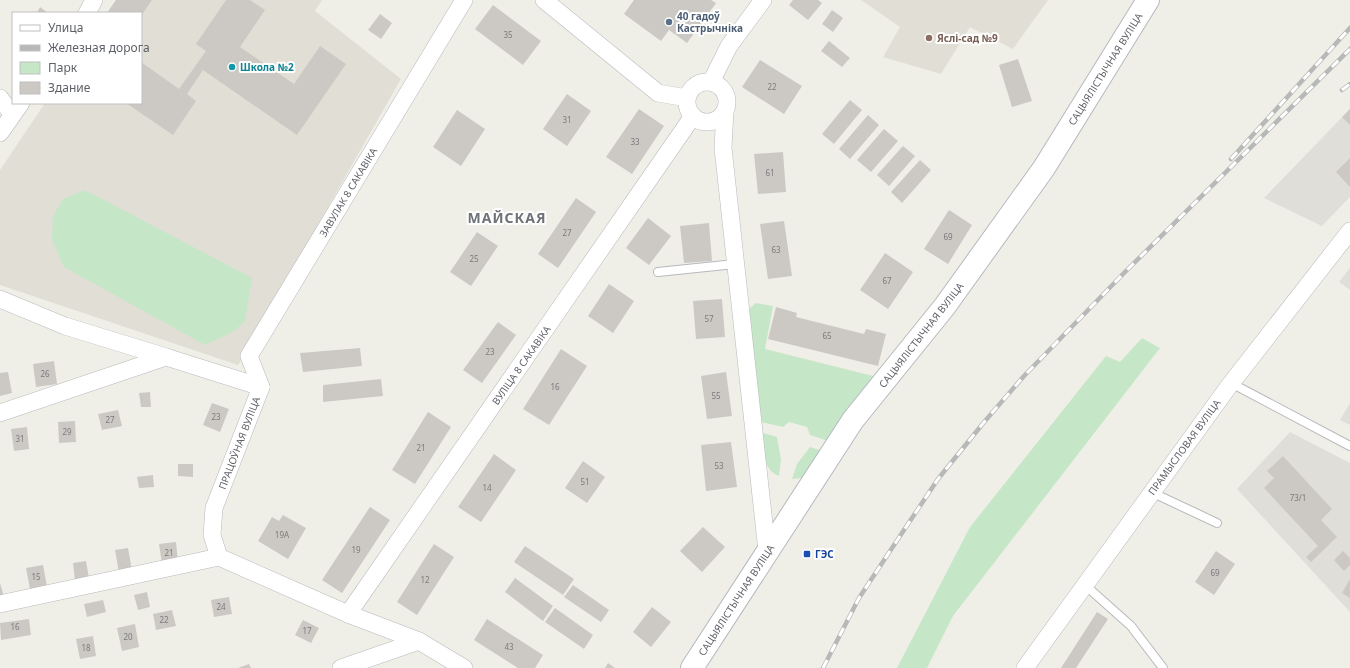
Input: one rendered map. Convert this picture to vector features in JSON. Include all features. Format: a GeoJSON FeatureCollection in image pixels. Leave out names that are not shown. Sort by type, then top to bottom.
{"type":"FeatureCollection","features":[{"type":"Feature","properties":{"kind":"street"},"geometry":{"type":"LineString","coordinates":[[88,12],[94,0]]}},
{"type":"Feature","properties":{"kind":"street","name":"ЗАВУЛАК 8 САКАВІКА"},"geometry":{"type":"LineString","coordinates":[[261,387],[249,356],[464,0]]}},
{"type":"Feature","properties":{"kind":"street"},"geometry":{"type":"LineString","coordinates":[[544,0],[658,93],[687,98]]}},
{"type":"Feature","properties":{"kind":"street"},"geometry":{"type":"LineString","coordinates":[[711,82],[729,46],[763,0]]}},
{"type":"Feature","properties":{"kind":"street","name":"САЦЫЯЛІСТЫЧНАЯ ВУЛІЦА"},"geometry":{"type":"LineString","coordinates":[[692,668],[853,420],[945,306],[1044,168],[1148,0]]}},
{"type":"Feature","properties":{"kind":"street"},"geometry":{"type":"LineString","coordinates":[[723,148],[695,118],[687,105],[687,98],[693,87],[704,82],[711,82],[722,88],[727,99],[723,148],[767,551]]}},
{"type":"Feature","properties":{"kind":"street"},"geometry":{"type":"LineString","coordinates":[[0,98],[17,109],[0,134]]}},
{"type":"Feature","properties":{"kind":"street"},"geometry":{"type":"LineString","coordinates":[[695,118],[710,122],[721,116],[725,111]]}},
{"type":"Feature","properties":{"kind":"street","name":"ВУЛІЦА 8 САКАВІКА"},"geometry":{"type":"LineString","coordinates":[[348,614],[695,118]]}},
{"type":"Feature","properties":{"kind":"street","name":"ПРАМЫСЛОВАЯ ВУЛІЦА"},"geometry":{"type":"LineString","coordinates":[[1024,668],[1231,383],[1350,231]]}},
{"type":"Feature","properties":{"kind":"street","name":"ПРАЦОЎНАЯ ВУЛІЦА"},"geometry":{"type":"LineString","coordinates":[[0,299],[65,326],[261,387],[214,508],[212,535],[219,557]]}},
{"type":"Feature","properties":{"kind":"street"},"geometry":{"type":"LineString","coordinates":[[0,413],[166,357]]}},
{"type":"Feature","properties":{"kind":"street"},"geometry":{"type":"LineString","coordinates":[[0,604],[219,557],[348,614],[419,641],[464,668]]}},
{"type":"Feature","properties":{"kind":"street"},"geometry":{"type":"LineString","coordinates":[[341,668],[419,641]]}},
{"type":"Feature","properties":{"kind":"lane"},"geometry":{"type":"LineString","coordinates":[[658,272],[735,264]]}},
{"type":"Feature","properties":{"kind":"lane"},"geometry":{"type":"LineString","coordinates":[[1231,383],[1350,446]]}},
{"type":"Feature","properties":{"kind":"lane"},"geometry":{"type":"LineString","coordinates":[[1151,492],[1217,523]]}},
{"type":"Feature","properties":{"kind":"lane"},"geometry":{"type":"LineString","coordinates":[[1084,584],[1131,626],[1163,668]]}},
{"type":"Feature","properties":{"kind":"shaded area"},"geometry":{"type":"Polygon","coordinates":[[[116,0],[322,0],[315,11],[401,79],[238,365],[0,285],[0,170],[44,104],[142,104],[142,12],[108,12],[116,0]]]}},
{"type":"Feature","properties":{"kind":"shaded area","name":"Яслі-сад №9"},"geometry":{"type":"Polygon","coordinates":[[[861,0],[1048,0],[1013,49],[970,27],[941,74],[883,57],[900,27],[861,0]]]}},
{"type":"Feature","properties":{"kind":"shaded area"},"geometry":{"type":"Polygon","coordinates":[[[1350,109],[1350,197],[1322,226],[1264,198],[1350,109]]]}},
{"type":"Feature","properties":{"kind":"shaded area"},"geometry":{"type":"Polygon","coordinates":[[[1350,268],[1350,290],[1339,282],[1350,268]]]}},
{"type":"Feature","properties":{"kind":"shaded area"},"geometry":{"type":"Polygon","coordinates":[[[1350,403],[1350,425],[1340,420],[1350,403]]]}},
{"type":"Feature","properties":{"kind":"shaded area"},"geometry":{"type":"Polygon","coordinates":[[[1290,432],[1350,463],[1350,612],[1237,489],[1290,432]]]}},
{"type":"Feature","properties":{"kind":"green space"},"geometry":{"type":"Polygon","coordinates":[[[85,190],[252,278],[245,321],[234,331],[205,345],[64,267],[52,240],[53,216],[63,199],[85,190]]]}},
{"type":"Feature","properties":{"kind":"green space"},"geometry":{"type":"Polygon","coordinates":[[[756,303],[773,306],[765,349],[881,378],[831,442],[810,435],[807,427],[789,422],[783,427],[761,422],[748,313],[751,307],[756,303]]]}},
{"type":"Feature","properties":{"kind":"green space"},"geometry":{"type":"Polygon","coordinates":[[[1142,338],[1160,348],[953,616],[927,668],[897,668],[970,527],[1106,356],[1120,362],[1142,338]]]}},
{"type":"Feature","properties":{"kind":"green space"},"geometry":{"type":"Polygon","coordinates":[[[763,433],[777,437],[781,459],[779,476],[769,469],[767,464],[764,452],[763,433]]]}},
{"type":"Feature","properties":{"kind":"green space"},"geometry":{"type":"Polygon","coordinates":[[[810,447],[826,452],[802,478],[792,479],[797,464],[810,447]]]}},
{"type":"Feature","properties":{"kind":"building"},"geometry":{"type":"Polygon","coordinates":[[[116,0],[152,0],[142,15],[142,12],[108,12],[116,0]]]}},
{"type":"Feature","properties":{"kind":"building","name":"Школа №2"},"geometry":{"type":"Polygon","coordinates":[[[226,0],[250,0],[265,10],[240,47],[294,84],[320,46],[346,64],[297,135],[203,70],[187,94],[196,101],[173,135],[127,104],[142,104],[142,63],[179,89],[206,51],[196,44],[226,0]]]}},
{"type":"Feature","properties":{"kind":"building","name":"40 гадоў Кастрычніка"},"geometry":{"type":"Polygon","coordinates":[[[634,0],[711,0],[716,3],[687,43],[669,30],[661,41],[624,14],[634,0]]]}},
{"type":"Feature","properties":{"kind":"building"},"geometry":{"type":"Polygon","coordinates":[[[793,0],[818,0],[822,3],[808,20],[789,5],[793,0]]]}},
{"type":"Feature","properties":{"kind":"building"},"geometry":{"type":"Polygon","coordinates":[[[493,5],[541,41],[523,65],[475,29],[493,5]]]}},
{"type":"Feature","properties":{"kind":"building"},"geometry":{"type":"Polygon","coordinates":[[[40,7],[47,12],[38,12],[40,7]]]}},
{"type":"Feature","properties":{"kind":"building"},"geometry":{"type":"Polygon","coordinates":[[[832,10],[843,18],[833,32],[822,24],[832,10]]]}},
{"type":"Feature","properties":{"kind":"building"},"geometry":{"type":"Polygon","coordinates":[[[380,14],[392,23],[381,39],[368,30],[380,14]]]}},
{"type":"Feature","properties":{"kind":"building"},"geometry":{"type":"Polygon","coordinates":[[[829,41],[850,58],[842,67],[821,51],[829,41]]]}},
{"type":"Feature","properties":{"kind":"building"},"geometry":{"type":"Polygon","coordinates":[[[1018,59],[1032,101],[1012,107],[999,65],[1018,59]]]}},
{"type":"Feature","properties":{"kind":"building"},"geometry":{"type":"Polygon","coordinates":[[[760,60],[802,86],[784,114],[742,87],[760,60]]]}},
{"type":"Feature","properties":{"kind":"building"},"geometry":{"type":"Polygon","coordinates":[[[567,94],[591,111],[567,146],[543,129],[567,94]]]}},
{"type":"Feature","properties":{"kind":"building"},"geometry":{"type":"Polygon","coordinates":[[[850,100],[862,110],[834,144],[822,134],[850,100]]]}},
{"type":"Feature","properties":{"kind":"building"},"geometry":{"type":"Polygon","coordinates":[[[639,109],[664,126],[632,174],[606,157],[639,109]]]}},
{"type":"Feature","properties":{"kind":"building"},"geometry":{"type":"Polygon","coordinates":[[[1350,109],[1350,125],[1342,117],[1350,109]]]}},
{"type":"Feature","properties":{"kind":"building"},"geometry":{"type":"Polygon","coordinates":[[[457,110],[485,129],[461,166],[433,147],[457,110]]]}},
{"type":"Feature","properties":{"kind":"building"},"geometry":{"type":"Polygon","coordinates":[[[868,115],[879,125],[850,159],[839,149],[868,115]]]}},
{"type":"Feature","properties":{"kind":"building"},"geometry":{"type":"Polygon","coordinates":[[[884,129],[898,141],[871,172],[857,160],[884,129]]]}},
{"type":"Feature","properties":{"kind":"building"},"geometry":{"type":"Polygon","coordinates":[[[903,146],[915,156],[889,186],[877,175],[903,146]]]}},
{"type":"Feature","properties":{"kind":"building"},"geometry":{"type":"Polygon","coordinates":[[[783,152],[786,192],[758,194],[754,154],[783,152]]]}},
{"type":"Feature","properties":{"kind":"building"},"geometry":{"type":"Polygon","coordinates":[[[1350,158],[1350,187],[1336,172],[1350,158]]]}},
{"type":"Feature","properties":{"kind":"building"},"geometry":{"type":"Polygon","coordinates":[[[920,160],[931,170],[902,203],[891,192],[920,160]]]}},
{"type":"Feature","properties":{"kind":"building"},"geometry":{"type":"Polygon","coordinates":[[[576,198],[596,212],[558,268],[538,254],[576,198]]]}},
{"type":"Feature","properties":{"kind":"building"},"geometry":{"type":"Polygon","coordinates":[[[949,210],[972,225],[948,264],[924,249],[949,210]]]}},
{"type":"Feature","properties":{"kind":"building"},"geometry":{"type":"Polygon","coordinates":[[[648,218],[671,236],[649,265],[626,248],[648,218]]]}},
{"type":"Feature","properties":{"kind":"building"},"geometry":{"type":"Polygon","coordinates":[[[784,221],[792,276],[768,279],[760,224],[784,221]]]}},
{"type":"Feature","properties":{"kind":"building"},"geometry":{"type":"Polygon","coordinates":[[[709,223],[712,261],[684,263],[680,226],[709,223]]]}},
{"type":"Feature","properties":{"kind":"building"},"geometry":{"type":"Polygon","coordinates":[[[477,232],[498,246],[471,286],[450,272],[477,232]]]}},
{"type":"Feature","properties":{"kind":"building"},"geometry":{"type":"Polygon","coordinates":[[[885,253],[913,272],[888,309],[860,290],[885,253]]]}},
{"type":"Feature","properties":{"kind":"building"},"geometry":{"type":"Polygon","coordinates":[[[609,284],[634,301],[613,333],[588,316],[609,284]]]}},
{"type":"Feature","properties":{"kind":"building"},"geometry":{"type":"Polygon","coordinates":[[[722,299],[725,337],[696,339],[693,301],[722,299]]]}},
{"type":"Feature","properties":{"kind":"building"},"geometry":{"type":"Polygon","coordinates":[[[776,307],[797,313],[796,317],[864,334],[866,329],[886,334],[878,366],[768,339],[776,307]]]}},
{"type":"Feature","properties":{"kind":"building"},"geometry":{"type":"Polygon","coordinates":[[[498,322],[516,335],[482,383],[463,370],[498,322]]]}},
{"type":"Feature","properties":{"kind":"building"},"geometry":{"type":"Polygon","coordinates":[[[360,348],[362,366],[303,372],[300,353],[360,348]]]}},
{"type":"Feature","properties":{"kind":"building"},"geometry":{"type":"Polygon","coordinates":[[[561,349],[587,366],[549,425],[523,409],[561,349]]]}},
{"type":"Feature","properties":{"kind":"building"},"geometry":{"type":"Polygon","coordinates":[[[54,361],[57,384],[36,387],[33,364],[54,361]]]}},
{"type":"Feature","properties":{"kind":"building"},"geometry":{"type":"Polygon","coordinates":[[[8,372],[12,393],[0,396],[0,373],[8,372]]]}},
{"type":"Feature","properties":{"kind":"building"},"geometry":{"type":"Polygon","coordinates":[[[726,372],[732,416],[707,419],[701,376],[726,372]]]}},
{"type":"Feature","properties":{"kind":"building"},"geometry":{"type":"Polygon","coordinates":[[[381,379],[383,396],[323,402],[323,385],[381,379]]]}},
{"type":"Feature","properties":{"kind":"building"},"geometry":{"type":"Polygon","coordinates":[[[150,392],[151,407],[141,407],[139,393],[150,392]]]}},
{"type":"Feature","properties":{"kind":"building"},"geometry":{"type":"Polygon","coordinates":[[[212,403],[229,409],[220,432],[203,425],[212,403]]]}},
{"type":"Feature","properties":{"kind":"building"},"geometry":{"type":"Polygon","coordinates":[[[118,410],[122,426],[102,430],[98,414],[118,410]]]}},
{"type":"Feature","properties":{"kind":"building"},"geometry":{"type":"Polygon","coordinates":[[[428,412],[451,427],[415,484],[392,470],[428,412]]]}},
{"type":"Feature","properties":{"kind":"building"},"geometry":{"type":"Polygon","coordinates":[[[75,421],[76,442],[59,443],[58,422],[75,421]]]}},
{"type":"Feature","properties":{"kind":"building"},"geometry":{"type":"Polygon","coordinates":[[[27,427],[29,449],[14,451],[11,429],[27,427]]]}},
{"type":"Feature","properties":{"kind":"building"},"geometry":{"type":"Polygon","coordinates":[[[731,442],[737,487],[706,491],[701,445],[731,442]]]}},
{"type":"Feature","properties":{"kind":"building"},"geometry":{"type":"Polygon","coordinates":[[[494,454],[516,470],[481,522],[458,507],[494,454]]]}},
{"type":"Feature","properties":{"kind":"building"},"geometry":{"type":"Polygon","coordinates":[[[1283,456],[1332,509],[1321,520],[1337,537],[1311,562],[1306,557],[1318,546],[1264,488],[1274,478],[1267,471],[1283,456]]]}},
{"type":"Feature","properties":{"kind":"building"},"geometry":{"type":"Polygon","coordinates":[[[583,461],[605,477],[587,503],[565,488],[583,461]]]}},
{"type":"Feature","properties":{"kind":"building"},"geometry":{"type":"Polygon","coordinates":[[[178,464],[193,464],[193,477],[178,476],[178,464]]]}},
{"type":"Feature","properties":{"kind":"building"},"geometry":{"type":"Polygon","coordinates":[[[153,475],[154,487],[139,488],[137,477],[153,475]]]}},
{"type":"Feature","properties":{"kind":"building"},"geometry":{"type":"Polygon","coordinates":[[[370,507],[390,520],[342,593],[322,580],[370,507]]]}},
{"type":"Feature","properties":{"kind":"building"},"geometry":{"type":"Polygon","coordinates":[[[283,515],[306,528],[288,559],[258,541],[272,517],[279,521],[283,515]]]}},
{"type":"Feature","properties":{"kind":"building"},"geometry":{"type":"Polygon","coordinates":[[[703,527],[725,547],[702,572],[680,551],[703,527]]]}},
{"type":"Feature","properties":{"kind":"building"},"geometry":{"type":"Polygon","coordinates":[[[176,542],[178,562],[162,564],[159,544],[176,542]]]}},
{"type":"Feature","properties":{"kind":"building"},"geometry":{"type":"Polygon","coordinates":[[[434,544],[454,557],[417,615],[397,602],[434,544]]]}},
{"type":"Feature","properties":{"kind":"building"},"geometry":{"type":"Polygon","coordinates":[[[525,546],[574,579],[563,595],[514,562],[525,546]]]}},
{"type":"Feature","properties":{"kind":"building"},"geometry":{"type":"Polygon","coordinates":[[[128,548],[132,571],[119,573],[115,550],[128,548]]]}},
{"type":"Feature","properties":{"kind":"building"},"geometry":{"type":"Polygon","coordinates":[[[1216,551],[1235,564],[1214,595],[1195,582],[1216,551]]]}},
{"type":"Feature","properties":{"kind":"building"},"geometry":{"type":"Polygon","coordinates":[[[1343,551],[1350,558],[1350,565],[1344,571],[1334,560],[1343,551]]]}},
{"type":"Feature","properties":{"kind":"building"},"geometry":{"type":"Polygon","coordinates":[[[86,561],[89,578],[75,581],[73,563],[86,561]]]}},
{"type":"Feature","properties":{"kind":"building"},"geometry":{"type":"Polygon","coordinates":[[[43,565],[47,586],[30,589],[26,568],[43,565]]]}},
{"type":"Feature","properties":{"kind":"building"},"geometry":{"type":"Polygon","coordinates":[[[515,578],[553,606],[543,621],[505,592],[515,578]]]}},
{"type":"Feature","properties":{"kind":"building"},"geometry":{"type":"Polygon","coordinates":[[[1350,579],[1350,598],[1342,593],[1350,579]]]}},
{"type":"Feature","properties":{"kind":"building"},"geometry":{"type":"Polygon","coordinates":[[[0,583],[4,597],[0,598],[0,583]]]}},
{"type":"Feature","properties":{"kind":"building"},"geometry":{"type":"Polygon","coordinates":[[[573,585],[609,610],[601,622],[564,597],[573,585]]]}},
{"type":"Feature","properties":{"kind":"building"},"geometry":{"type":"Polygon","coordinates":[[[147,592],[150,607],[138,610],[134,595],[147,592]]]}},
{"type":"Feature","properties":{"kind":"building"},"geometry":{"type":"Polygon","coordinates":[[[229,597],[232,614],[214,617],[211,600],[229,597]]]}},
{"type":"Feature","properties":{"kind":"building"},"geometry":{"type":"Polygon","coordinates":[[[103,600],[106,612],[87,617],[84,604],[103,600]]]}},
{"type":"Feature","properties":{"kind":"building"},"geometry":{"type":"Polygon","coordinates":[[[652,607],[671,622],[651,647],[633,632],[652,607]]]}},
{"type":"Feature","properties":{"kind":"building"},"geometry":{"type":"Polygon","coordinates":[[[555,608],[593,635],[584,649],[545,622],[555,608]]]}},
{"type":"Feature","properties":{"kind":"building"},"geometry":{"type":"Polygon","coordinates":[[[172,610],[176,626],[156,630],[153,614],[172,610]]]}},
{"type":"Feature","properties":{"kind":"building"},"geometry":{"type":"Polygon","coordinates":[[[1097,612],[1108,619],[1076,668],[1061,668],[1097,612]]]}},
{"type":"Feature","properties":{"kind":"building"},"geometry":{"type":"Polygon","coordinates":[[[29,619],[31,635],[1,640],[0,623],[29,619]]]}},
{"type":"Feature","properties":{"kind":"building"},"geometry":{"type":"Polygon","coordinates":[[[487,619],[543,655],[535,668],[518,668],[474,640],[487,619]]]}},
{"type":"Feature","properties":{"kind":"building"},"geometry":{"type":"Polygon","coordinates":[[[303,620],[319,628],[311,643],[295,635],[303,620]]]}},
{"type":"Feature","properties":{"kind":"building"},"geometry":{"type":"Polygon","coordinates":[[[135,624],[139,647],[122,651],[117,628],[135,624]]]}},
{"type":"Feature","properties":{"kind":"building"},"geometry":{"type":"Polygon","coordinates":[[[93,636],[96,656],[80,659],[76,639],[93,636]]]}},
{"type":"Feature","properties":{"kind":"building"},"geometry":{"type":"Polygon","coordinates":[[[608,663],[615,668],[605,668],[608,663]]]}},
{"type":"Feature","properties":{"kind":"building"},"geometry":{"type":"Polygon","coordinates":[[[249,664],[251,668],[238,668],[249,664]]]}},
{"type":"Feature","properties":{"kind":"railway"},"geometry":{"type":"LineString","coordinates":[[1231,159],[1350,28]]}},
{"type":"Feature","properties":{"kind":"railway"},"geometry":{"type":"LineString","coordinates":[[823,668],[859,598],[938,479],[985,421],[1024,376],[1124,273],[1350,49]]}},
{"type":"Feature","properties":{"kind":"railway"},"geometry":{"type":"LineString","coordinates":[[1342,90],[1350,84]]}},
{"type":"Feature","properties":{"kind":"place","name":"40 гадоў Кастрычніка"},"geometry":{"type":"Point","coordinates":[669,22]}},
{"type":"Feature","properties":{"kind":"place","name":"Яслі-сад №9"},"geometry":{"type":"Point","coordinates":[929,38]}},
{"type":"Feature","properties":{"kind":"place","name":"Школа №2"},"geometry":{"type":"Point","coordinates":[232,67]}},
{"type":"Feature","properties":{"kind":"place","name":"ГЭС"},"geometry":{"type":"Point","coordinates":[807,554]}},
{"type":"Feature","properties":{"kind":"district","name":"МАЙСКАЯ"},"geometry":{"type":"Point","coordinates":[507,218]}}]}
